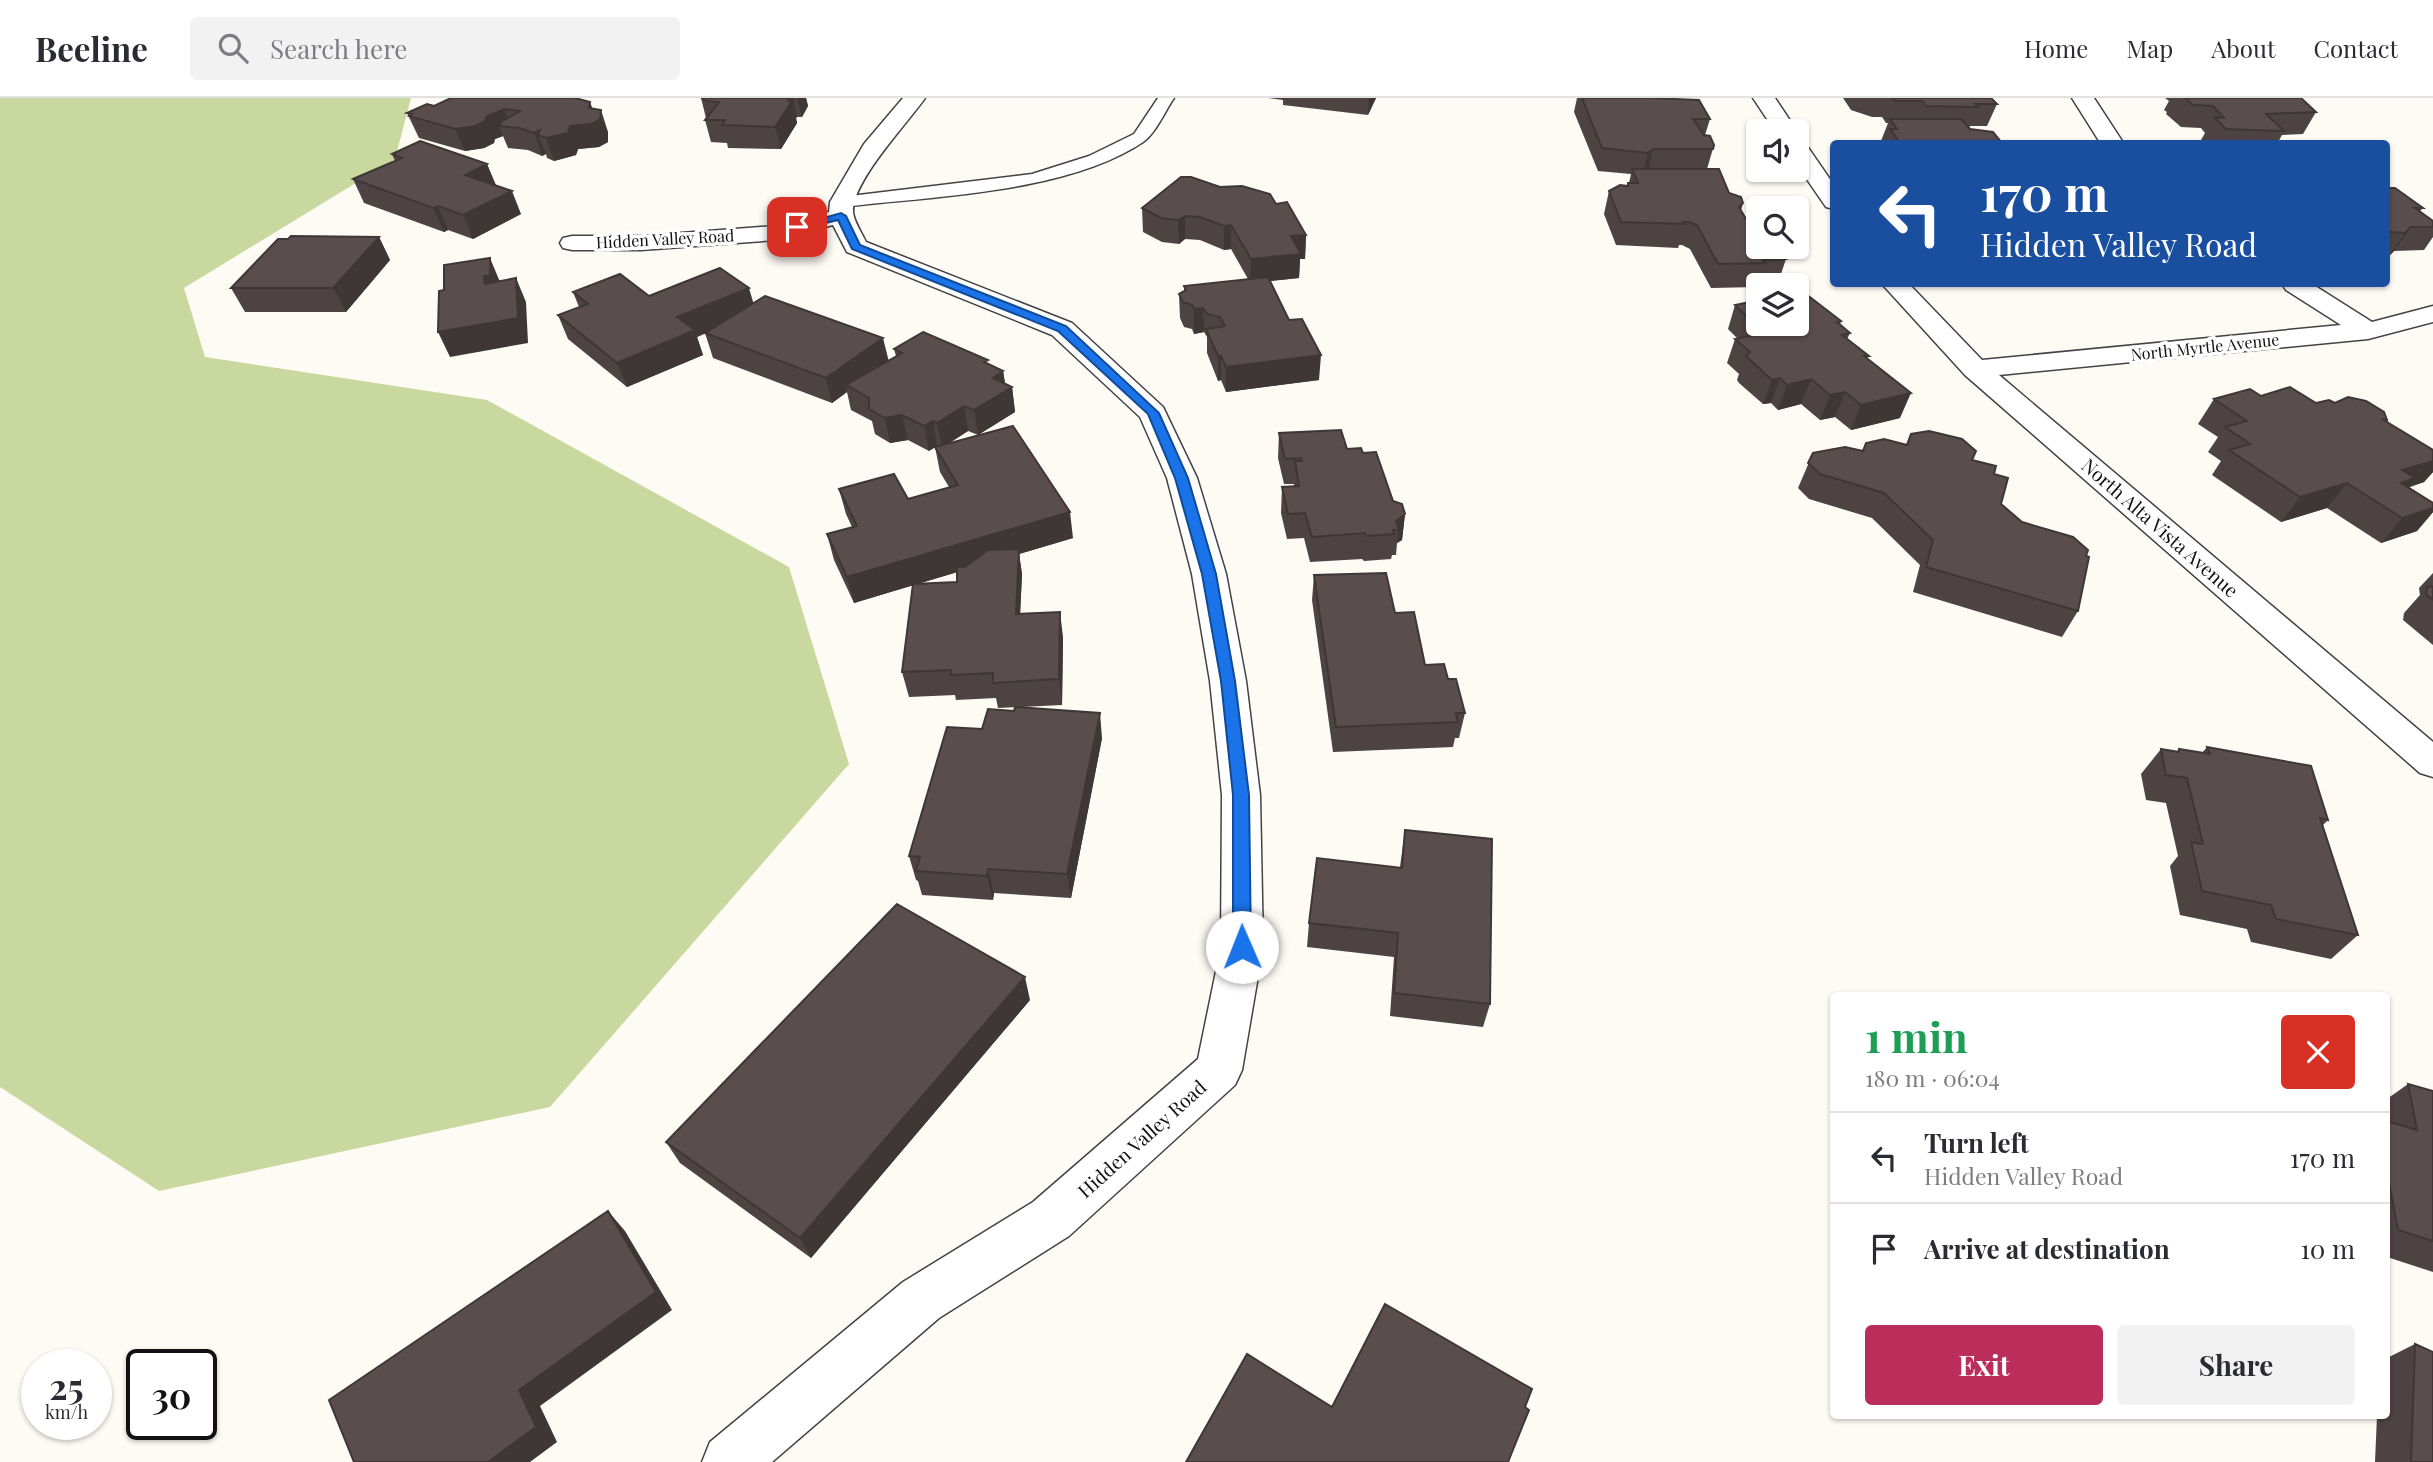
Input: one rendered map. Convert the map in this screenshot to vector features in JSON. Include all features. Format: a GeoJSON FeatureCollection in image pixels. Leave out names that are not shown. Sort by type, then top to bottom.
{"type":"FeatureCollection","features":[{"type":"Feature","properties":{"kind":"street"},"geometry":{"type":"LineString","coordinates":[[841,209],[872,149],[914,98]]}},
{"type":"Feature","properties":{"kind":"street"},"geometry":{"type":"LineString","coordinates":[[1764,98],[1778,119]]}},
{"type":"Feature","properties":{"kind":"street"},"geometry":{"type":"LineString","coordinates":[[2083,98],[2110,140]]}},
{"type":"Feature","properties":{"kind":"street"},"geometry":{"type":"LineString","coordinates":[[1809,165],[1830,195]]}},
{"type":"Feature","properties":{"kind":"street","name":"Hidden Valley Road"},"geometry":{"type":"LineString","coordinates":[[572,243],[641,243],[776,233],[841,209],[856,247],[1062,328],[1153,413],[1182,478],[1209,574],[1228,681],[1241,795],[1242,947],[1219,1070],[1051,1219],[921,1300],[730,1462]]}},
{"type":"Feature","properties":{"kind":"street","name":"North Alta Vista Avenue"},"geometry":{"type":"LineString","coordinates":[[1898,287],[1975,369],[2433,763]]}},
{"type":"Feature","properties":{"kind":"street"},"geometry":{"type":"LineString","coordinates":[[2300,287],[2368,331]]}},
{"type":"Feature","properties":{"kind":"street","name":"North Myrtle Avenue"},"geometry":{"type":"LineString","coordinates":[[1975,369],[2368,331],[2433,314]]}},
{"type":"Feature","properties":{"kind":"lane"},"geometry":{"type":"LineString","coordinates":[[841,209],[1034,179],[1095,160],[1140,137],[1166,98]]}},
{"type":"Feature","properties":{"kind":"green space"},"geometry":{"type":"Polygon","coordinates":[[[0,98],[411,98],[395,159],[184,288],[205,357],[487,400],[789,567],[849,764],[550,1107],[159,1191],[0,1087],[0,98]]]}},
{"type":"Feature","properties":{"kind":"building"},"geometry":{"type":"Polygon","coordinates":[[[451,98],[575,98],[590,102],[589,108],[601,110],[600,119],[591,124],[570,126],[568,133],[546,138],[538,135],[540,130],[534,133],[499,126],[520,111],[504,109],[486,117],[485,121],[475,126],[455,129],[409,116],[412,114],[407,113],[451,98]]]}},
{"type":"Feature","properties":{"kind":"building"},"geometry":{"type":"Polygon","coordinates":[[[702,98],[790,98],[788,101],[792,101],[775,127],[722,125],[725,120],[705,120],[719,102],[702,98]]]}},
{"type":"Feature","properties":{"kind":"building"},"geometry":{"type":"Polygon","coordinates":[[[1582,98],[1699,100],[1710,119],[1693,119],[1704,135],[1710,136],[1713,149],[1653,149],[1648,153],[1602,148],[1582,98]]]}},
{"type":"Feature","properties":{"kind":"building"},"geometry":{"type":"Polygon","coordinates":[[[1892,98],[1991,98],[1997,104],[1975,104],[1978,107],[1926,106],[1922,101],[1895,101],[1892,98]]]}},
{"type":"Feature","properties":{"kind":"building"},"geometry":{"type":"Polygon","coordinates":[[[2185,98],[2301,98],[2316,112],[2266,114],[2284,131],[2226,129],[2214,117],[2224,118],[2213,106],[2193,105],[2185,98]]]}},
{"type":"Feature","properties":{"kind":"building"},"geometry":{"type":"Polygon","coordinates":[[[1890,119],[1961,119],[1970,129],[1993,132],[1999,140],[1898,140],[1890,129],[1897,129],[1890,119]]]}},
{"type":"Feature","properties":{"kind":"building"},"geometry":{"type":"Polygon","coordinates":[[[420,141],[487,164],[465,175],[512,191],[463,215],[438,206],[433,208],[353,179],[402,158],[392,154],[420,141]]]}},
{"type":"Feature","properties":{"kind":"building"},"geometry":{"type":"Polygon","coordinates":[[[1632,169],[1719,169],[1729,193],[1741,197],[1743,203],[1739,207],[1746,219],[1746,259],[1786,259],[1763,260],[1765,263],[1718,264],[1697,225],[1688,222],[1621,222],[1609,191],[1620,185],[1638,183],[1632,169]]]}},
{"type":"Feature","properties":{"kind":"building"},"geometry":{"type":"Polygon","coordinates":[[[1181,177],[1191,177],[1220,187],[1242,186],[1270,194],[1276,204],[1287,202],[1306,235],[1291,236],[1301,254],[1251,259],[1231,225],[1224,226],[1200,217],[1185,216],[1178,220],[1161,218],[1142,208],[1181,177]]]}},
{"type":"Feature","properties":{"kind":"building"},"geometry":{"type":"Polygon","coordinates":[[[2390,188],[2395,188],[2423,208],[2415,208],[2433,221],[2433,227],[2411,227],[2405,233],[2391,232],[2390,188]]]}},
{"type":"Feature","properties":{"kind":"building"},"geometry":{"type":"Polygon","coordinates":[[[291,236],[379,237],[333,288],[231,288],[278,239],[288,239],[291,236]]]}},
{"type":"Feature","properties":{"kind":"building"},"geometry":{"type":"Polygon","coordinates":[[[490,258],[490,276],[484,276],[485,284],[516,278],[518,318],[438,332],[439,291],[444,290],[444,265],[490,258]]]}},
{"type":"Feature","properties":{"kind":"building"},"geometry":{"type":"Polygon","coordinates":[[[720,268],[749,288],[677,317],[695,330],[617,363],[558,315],[588,304],[573,292],[620,274],[649,296],[720,268]]]}},
{"type":"Feature","properties":{"kind":"building"},"geometry":{"type":"Polygon","coordinates":[[[1268,277],[1289,320],[1302,319],[1321,355],[1226,367],[1206,329],[1225,326],[1220,317],[1207,314],[1203,308],[1194,309],[1192,305],[1183,302],[1179,294],[1186,290],[1184,286],[1268,277]]]}},
{"type":"Feature","properties":{"kind":"building"},"geometry":{"type":"Polygon","coordinates":[[[765,296],[883,338],[826,378],[705,333],[765,296]]]}},
{"type":"Feature","properties":{"kind":"building"},"geometry":{"type":"Polygon","coordinates":[[[1809,296],[1841,321],[1837,322],[1850,333],[1842,335],[1869,356],[1864,356],[1911,393],[1861,405],[1845,392],[1830,395],[1811,379],[1787,385],[1780,378],[1772,380],[1748,358],[1746,355],[1750,352],[1735,339],[1750,336],[1809,336],[1809,296]]]}},
{"type":"Feature","properties":{"kind":"building"},"geometry":{"type":"Polygon","coordinates":[[[1746,303],[1746,316],[1735,305],[1746,303]]]}},
{"type":"Feature","properties":{"kind":"building"},"geometry":{"type":"Polygon","coordinates":[[[923,332],[988,360],[984,362],[1003,371],[993,378],[1012,387],[974,410],[964,406],[937,423],[933,421],[924,426],[902,415],[885,418],[869,409],[869,398],[846,385],[902,353],[894,349],[923,332]]]}},
{"type":"Feature","properties":{"kind":"building"},"geometry":{"type":"Polygon","coordinates":[[[2290,387],[2316,403],[2329,400],[2335,403],[2348,397],[2366,401],[2384,412],[2387,420],[2382,419],[2433,450],[2433,461],[2402,470],[2415,478],[2401,483],[2433,503],[2433,508],[2402,518],[2347,483],[2300,497],[2229,450],[2250,444],[2225,427],[2247,421],[2214,399],[2250,389],[2261,396],[2290,387]]]}},
{"type":"Feature","properties":{"kind":"building"},"geometry":{"type":"Polygon","coordinates":[[[1013,426],[1070,512],[847,577],[827,534],[857,526],[839,489],[894,474],[908,499],[958,485],[935,447],[1013,426]]]}},
{"type":"Feature","properties":{"kind":"building"},"geometry":{"type":"Polygon","coordinates":[[[1341,430],[1347,449],[1361,448],[1363,453],[1376,452],[1393,501],[1402,504],[1405,514],[1396,521],[1399,530],[1393,530],[1394,534],[1312,537],[1305,513],[1288,514],[1282,487],[1299,486],[1295,461],[1302,461],[1301,458],[1285,459],[1279,433],[1341,430]]]}},
{"type":"Feature","properties":{"kind":"building"},"geometry":{"type":"Polygon","coordinates":[[[1929,431],[1962,439],[1976,451],[1972,460],[1996,466],[1994,474],[2008,478],[2001,504],[2022,522],[2073,537],[2088,550],[2086,556],[2089,557],[2078,611],[1926,567],[1933,540],[1884,493],[1820,474],[1808,463],[1813,453],[1845,447],[1863,451],[1866,443],[1884,439],[1907,445],[1911,434],[1929,431]]]}},
{"type":"Feature","properties":{"kind":"building"},"geometry":{"type":"Polygon","coordinates":[[[1019,549],[1016,614],[1060,612],[1059,679],[993,683],[993,673],[951,675],[951,670],[902,672],[913,584],[957,582],[957,567],[965,567],[988,550],[1019,549]]]}},
{"type":"Feature","properties":{"kind":"building"},"geometry":{"type":"Polygon","coordinates":[[[1386,573],[1395,613],[1414,612],[1425,665],[1444,664],[1448,679],[1456,679],[1465,713],[1456,713],[1458,722],[1336,727],[1314,575],[1386,573]]]}},
{"type":"Feature","properties":{"kind":"building"},"geometry":{"type":"Polygon","coordinates":[[[2433,586],[2433,600],[2426,594],[2427,587],[2433,586]]]}},
{"type":"Feature","properties":{"kind":"building"},"geometry":{"type":"Polygon","coordinates":[[[1015,707],[1100,713],[1067,874],[988,869],[987,876],[916,871],[920,857],[909,856],[947,727],[982,729],[988,709],[1014,711],[1015,707]]]}},
{"type":"Feature","properties":{"kind":"building"},"geometry":{"type":"Polygon","coordinates":[[[2207,747],[2311,766],[2328,820],[2320,818],[2358,935],[2276,919],[2271,905],[2202,891],[2191,842],[2203,844],[2187,778],[2166,775],[2161,749],[2210,754],[2207,747]]]}},
{"type":"Feature","properties":{"kind":"building"},"geometry":{"type":"Polygon","coordinates":[[[1405,830],[1492,839],[1490,1004],[1394,993],[1398,933],[1309,923],[1317,858],[1402,868],[1405,830]]]}},
{"type":"Feature","properties":{"kind":"building"},"geometry":{"type":"Polygon","coordinates":[[[897,904],[1025,977],[800,1238],[666,1142],[897,904]]]}},
{"type":"Feature","properties":{"kind":"building"},"geometry":{"type":"Polygon","coordinates":[[[2408,1084],[2433,1091],[2433,1241],[2398,1230],[2390,1188],[2390,1122],[2417,1130],[2408,1084]]]}},
{"type":"Feature","properties":{"kind":"building"},"geometry":{"type":"Polygon","coordinates":[[[608,1211],[656,1292],[519,1390],[536,1427],[488,1462],[354,1462],[329,1400],[608,1211]]]}},
{"type":"Feature","properties":{"kind":"building"},"geometry":{"type":"Polygon","coordinates":[[[1385,1304],[1532,1389],[1525,1407],[1529,1410],[1508,1462],[1186,1462],[1247,1354],[1332,1407],[1385,1304]]]}},
{"type":"Feature","properties":{"kind":"building"},"geometry":{"type":"Polygon","coordinates":[[[2415,1344],[2433,1352],[2433,1462],[2411,1462],[2415,1344]]]}},
{"type":"Feature","properties":{"kind":"route"},"geometry":{"type":"LineString","coordinates":[[797,227],[841,216],[856,247],[1062,328],[1153,413],[1182,478],[1209,574],[1228,681],[1241,795],[1242,947]]}}]}
